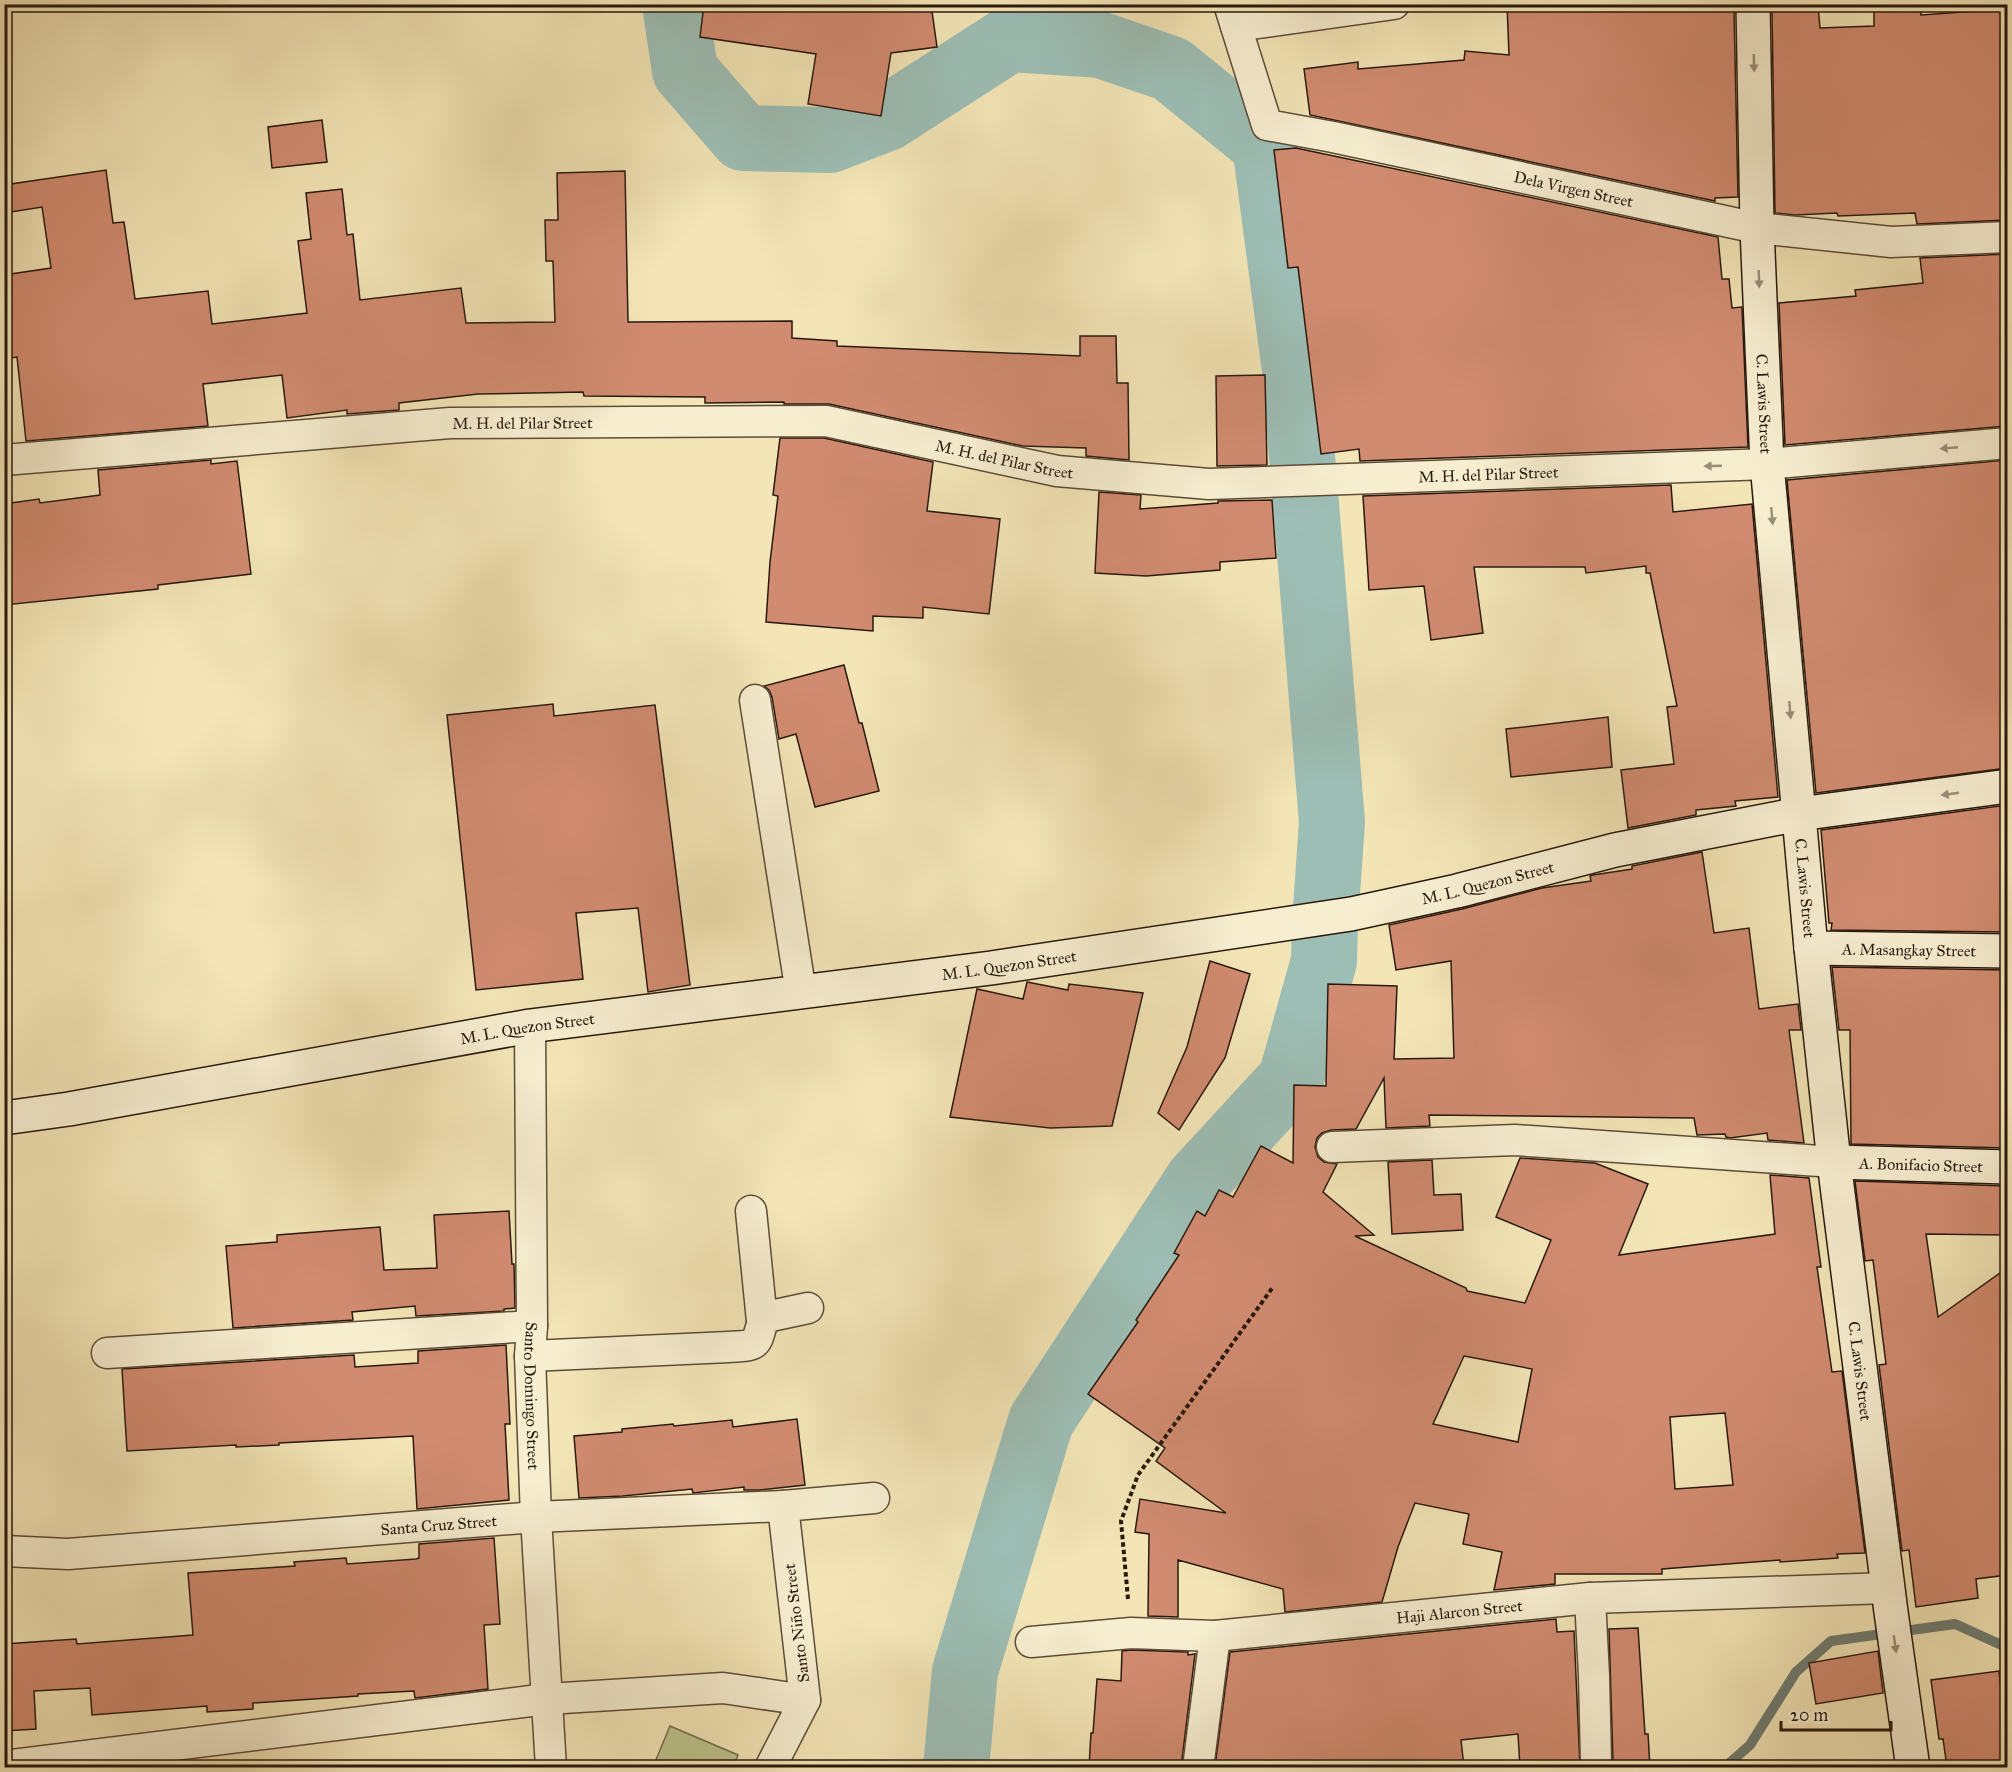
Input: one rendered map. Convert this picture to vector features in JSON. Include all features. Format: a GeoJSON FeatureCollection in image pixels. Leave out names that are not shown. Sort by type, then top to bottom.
{"type":"FeatureCollection","features":[{"type":"Feature","properties":{"kind":"street"},"geometry":{"type":"LineString","coordinates":[[1232,15],[1394,4]]}},
{"type":"Feature","properties":{"kind":"street","name":"C. Lawis Street"},"geometry":{"type":"LineString","coordinates":[[1753,4],[1757,228],[1767,464],[1811,948],[1834,1162],[1913,1767]]}},
{"type":"Feature","properties":{"kind":"street","name":"Dela Virgen Street"},"geometry":{"type":"LineString","coordinates":[[1232,15],[1267,125],[1333,137],[1757,228],[1891,242],[2007,237]]}},
{"type":"Feature","properties":{"kind":"street","name":"M. H. del Pilar Street"},"geometry":{"type":"LineString","coordinates":[[4,460],[450,423],[826,421],[1057,471],[1209,484],[1767,464],[2007,443]]}},
{"type":"Feature","properties":{"kind":"street"},"geometry":{"type":"LineString","coordinates":[[755,700],[801,993]]}},
{"type":"Feature","properties":{"kind":"street","name":"M. L. Quezon Street"},"geometry":{"type":"LineString","coordinates":[[4,1118],[69,1109],[530,1026],[1002,966],[1351,914],[1457,891],[1615,850],[1799,814],[2007,786]]}},
{"type":"Feature","properties":{"kind":"street","name":"A. Masangkay Street"},"geometry":{"type":"LineString","coordinates":[[1811,948],[2007,951]]}},
{"type":"Feature","properties":{"kind":"street","name":"Santo Domingo Street"},"geometry":{"type":"LineString","coordinates":[[530,1026],[532,1326],[530,1356],[536,1517],[550,1767]]}},
{"type":"Feature","properties":{"kind":"street"},"geometry":{"type":"LineString","coordinates":[[1332,1147],[1515,1140],[1834,1162]]}},
{"type":"Feature","properties":{"kind":"street","name":"A. Bonifacio Street"},"geometry":{"type":"LineString","coordinates":[[1834,1162],[2007,1167]]}},
{"type":"Feature","properties":{"kind":"street"},"geometry":{"type":"LineString","coordinates":[[530,1356],[753,1344],[762,1320],[751,1211]]}},
{"type":"Feature","properties":{"kind":"street"},"geometry":{"type":"LineString","coordinates":[[762,1320],[773,1314],[808,1308]]}},
{"type":"Feature","properties":{"kind":"street"},"geometry":{"type":"LineString","coordinates":[[107,1353],[532,1326]]}},
{"type":"Feature","properties":{"kind":"street","name":"Santa Cruz Street"},"geometry":{"type":"LineString","coordinates":[[4,1551],[68,1554],[536,1517],[783,1506],[874,1498]]}},
{"type":"Feature","properties":{"kind":"street","name":"Santo Niño Street"},"geometry":{"type":"LineString","coordinates":[[770,1767],[805,1700],[783,1506]]}},
{"type":"Feature","properties":{"kind":"street"},"geometry":{"type":"LineString","coordinates":[[1590,1598],[1596,1762]]}},
{"type":"Feature","properties":{"kind":"street","name":"Haji Alarcon Street"},"geometry":{"type":"LineString","coordinates":[[1031,1642],[1131,1633],[1215,1636],[1590,1598],[1890,1600]]}},
{"type":"Feature","properties":{"kind":"street"},"geometry":{"type":"LineString","coordinates":[[1198,1767],[1215,1636]]}},
{"type":"Feature","properties":{"kind":"street"},"geometry":{"type":"LineString","coordinates":[[4,1766],[547,1699],[723,1688],[805,1700]]}},
{"type":"Feature","properties":{"kind":"path"},"geometry":{"type":"LineString","coordinates":[[1131,1633],[1121,1521],[1138,1475],[1273,1287]]}},
{"type":"Feature","properties":{"kind":"green space"},"geometry":{"type":"Polygon","coordinates":[[[670,1726],[738,1755],[733,1767],[653,1767],[670,1726]]]}},
{"type":"Feature","properties":{"kind":"building"},"geometry":{"type":"Polygon","coordinates":[[[704,4],[931,4],[937,47],[891,53],[881,116],[808,104],[816,54],[700,37],[704,4]]]}},
{"type":"Feature","properties":{"kind":"building"},"geometry":{"type":"Polygon","coordinates":[[[1507,4],[1724,4],[1724,10],[1734,10],[1738,197],[1715,198],[1715,201],[1310,115],[1304,69],[1358,62],[1358,69],[1464,60],[1465,51],[1509,55],[1507,4]]]}},
{"type":"Feature","properties":{"kind":"building"},"geometry":{"type":"Polygon","coordinates":[[[1874,4],[1921,4],[1921,15],[2007,9],[2007,220],[1917,224],[1915,213],[1838,216],[1837,213],[1795,215],[1775,213],[1772,8],[1818,6],[1820,28],[1874,26],[1874,4]]]}},
{"type":"Feature","properties":{"kind":"building"},"geometry":{"type":"Polygon","coordinates":[[[322,120],[327,162],[272,168],[268,127],[322,120]]]}},
{"type":"Feature","properties":{"kind":"building"},"geometry":{"type":"Polygon","coordinates":[[[1296,148],[1718,237],[1722,279],[1729,279],[1732,308],[1742,307],[1748,447],[1360,461],[1359,449],[1321,454],[1298,267],[1288,268],[1274,150],[1296,148]]]}},
{"type":"Feature","properties":{"kind":"building"},"geometry":{"type":"Polygon","coordinates":[[[106,170],[113,223],[124,222],[135,299],[208,291],[212,324],[307,313],[298,241],[311,239],[306,193],[342,189],[347,235],[353,234],[360,300],[461,288],[466,323],[555,322],[553,261],[546,261],[545,220],[558,220],[557,173],[625,171],[628,322],[792,321],[792,338],[837,341],[837,346],[1080,356],[1080,336],[1116,336],[1117,383],[1128,383],[1129,460],[1086,456],[1086,448],[1023,446],[829,404],[705,403],[705,397],[584,396],[583,392],[478,394],[399,403],[399,410],[347,414],[347,410],[287,418],[282,375],[203,384],[208,426],[26,441],[17,357],[4,359],[4,275],[51,268],[42,207],[4,213],[4,185],[106,170]]]}},
{"type":"Feature","properties":{"kind":"building"},"geometry":{"type":"Polygon","coordinates":[[[2007,254],[2007,426],[1785,445],[1779,303],[1856,296],[1855,290],[1923,283],[1920,258],[2007,254]]]}},
{"type":"Feature","properties":{"kind":"building"},"geometry":{"type":"Polygon","coordinates":[[[1265,375],[1267,465],[1217,466],[1216,376],[1265,375]]]}},
{"type":"Feature","properties":{"kind":"building"},"geometry":{"type":"Polygon","coordinates":[[[780,438],[824,438],[933,462],[927,511],[1000,519],[989,614],[923,607],[923,618],[873,616],[873,631],[766,622],[778,496],[773,495],[780,438]]]}},
{"type":"Feature","properties":{"kind":"building"},"geometry":{"type":"Polygon","coordinates":[[[211,460],[211,464],[237,461],[251,574],[158,585],[158,589],[4,605],[4,504],[39,499],[40,503],[100,495],[98,470],[211,460]]]}},
{"type":"Feature","properties":{"kind":"building"},"geometry":{"type":"Polygon","coordinates":[[[2007,460],[2007,768],[1816,793],[1787,480],[2007,460]]]}},
{"type":"Feature","properties":{"kind":"building"},"geometry":{"type":"Polygon","coordinates":[[[1671,485],[1673,512],[1752,504],[1778,797],[1735,801],[1736,806],[1696,810],[1696,815],[1628,828],[1621,770],[1674,764],[1667,707],[1677,706],[1650,573],[1646,573],[1646,566],[1586,573],[1585,567],[1474,567],[1483,633],[1431,640],[1424,586],[1369,590],[1363,496],[1671,485]]]}},
{"type":"Feature","properties":{"kind":"building"},"geometry":{"type":"Polygon","coordinates":[[[1099,492],[1141,495],[1140,509],[1218,503],[1218,501],[1272,500],[1276,558],[1220,562],[1220,570],[1146,576],[1095,573],[1099,492]]]}},
{"type":"Feature","properties":{"kind":"building"},"geometry":{"type":"Polygon","coordinates":[[[844,665],[859,723],[862,723],[879,791],[815,807],[796,734],[779,739],[772,697],[764,686],[844,665]]]}},
{"type":"Feature","properties":{"kind":"building"},"geometry":{"type":"Polygon","coordinates":[[[553,704],[554,716],[655,705],[690,985],[648,992],[638,908],[576,913],[583,979],[476,990],[447,715],[553,704]]]}},
{"type":"Feature","properties":{"kind":"building"},"geometry":{"type":"Polygon","coordinates":[[[1608,717],[1612,767],[1511,777],[1506,729],[1608,717]]]}},
{"type":"Feature","properties":{"kind":"building"},"geometry":{"type":"Polygon","coordinates":[[[2007,805],[2007,932],[1831,930],[1821,830],[2007,805]]]}},
{"type":"Feature","properties":{"kind":"building"},"geometry":{"type":"Polygon","coordinates":[[[1702,852],[1714,933],[1749,928],[1759,1009],[1798,1004],[1801,1030],[1789,1030],[1804,1143],[1768,1140],[1767,1133],[1730,1138],[1725,1134],[1697,1135],[1694,1118],[1429,1115],[1430,1126],[1386,1128],[1384,1078],[1356,1129],[1331,1130],[1322,1133],[1317,1138],[1315,1147],[1318,1157],[1324,1162],[1337,1164],[1323,1192],[1374,1235],[1355,1236],[1466,1288],[1467,1291],[1525,1303],[1551,1240],[1496,1217],[1520,1158],[1595,1163],[1648,1184],[1619,1255],[1775,1234],[1770,1175],[1809,1178],[1821,1267],[1817,1267],[1832,1372],[1842,1371],[1865,1553],[1837,1554],[1838,1558],[1662,1569],[1662,1574],[1555,1574],[1555,1584],[1494,1590],[1502,1552],[1463,1544],[1469,1514],[1415,1503],[1398,1547],[1382,1602],[1285,1612],[1283,1589],[1178,1560],[1178,1617],[1148,1616],[1149,1534],[1135,1532],[1140,1499],[1226,1513],[1156,1461],[1165,1448],[1088,1394],[1138,1322],[1136,1320],[1179,1255],[1174,1253],[1197,1211],[1205,1216],[1219,1190],[1233,1197],[1261,1146],[1293,1163],[1294,1085],[1326,1086],[1328,984],[1397,986],[1394,1059],[1454,1058],[1451,961],[1396,970],[1389,925],[1542,888],[1591,881],[1590,876],[1632,869],[1632,866],[1702,852]],[[1464,1356],[1433,1424],[1518,1442],[1532,1369],[1464,1356]],[[1725,1413],[1670,1417],[1675,1489],[1733,1485],[1725,1413]]]}},
{"type":"Feature","properties":{"kind":"building"},"geometry":{"type":"Polygon","coordinates":[[[1210,961],[1250,974],[1225,1058],[1179,1130],[1158,1113],[1187,1047],[1210,961]]]}},
{"type":"Feature","properties":{"kind":"building"},"geometry":{"type":"Polygon","coordinates":[[[1832,967],[2007,970],[2007,1148],[1851,1144],[1850,1030],[1839,1030],[1832,967]]]}},
{"type":"Feature","properties":{"kind":"building"},"geometry":{"type":"Polygon","coordinates":[[[1027,982],[1068,990],[1069,984],[1143,993],[1112,1126],[1050,1128],[950,1117],[977,989],[1023,999],[1027,982]]]}},
{"type":"Feature","properties":{"kind":"building"},"geometry":{"type":"Polygon","coordinates":[[[1432,1160],[1434,1195],[1461,1194],[1463,1230],[1392,1234],[1388,1162],[1432,1160]]]}},
{"type":"Feature","properties":{"kind":"building"},"geometry":{"type":"Polygon","coordinates":[[[1855,1181],[2007,1186],[2007,1235],[1926,1234],[1938,1317],[2007,1268],[2007,1575],[1976,1579],[1978,1598],[1916,1607],[1909,1550],[1902,1551],[1879,1365],[1886,1364],[1873,1260],[1865,1261],[1855,1181]]]}},
{"type":"Feature","properties":{"kind":"building"},"geometry":{"type":"Polygon","coordinates":[[[509,1211],[515,1308],[504,1309],[504,1311],[416,1316],[415,1306],[352,1312],[353,1320],[233,1328],[226,1246],[277,1242],[277,1235],[380,1227],[384,1270],[437,1268],[434,1215],[509,1211]]]}},
{"type":"Feature","properties":{"kind":"building"},"geometry":{"type":"Polygon","coordinates":[[[506,1345],[510,1424],[505,1424],[509,1500],[417,1509],[413,1436],[279,1443],[279,1445],[127,1451],[122,1369],[354,1355],[355,1367],[418,1363],[418,1351],[506,1345]]]}},
{"type":"Feature","properties":{"kind":"building"},"geometry":{"type":"Polygon","coordinates":[[[797,1419],[805,1485],[759,1490],[744,1490],[744,1487],[693,1493],[692,1489],[579,1498],[574,1436],[622,1432],[622,1429],[673,1424],[674,1426],[732,1420],[733,1427],[797,1419]]]}},
{"type":"Feature","properties":{"kind":"building"},"geometry":{"type":"Polygon","coordinates":[[[494,1538],[500,1624],[484,1625],[488,1689],[415,1698],[414,1691],[358,1694],[358,1696],[253,1703],[253,1709],[207,1712],[207,1706],[92,1715],[90,1688],[34,1691],[36,1729],[4,1731],[4,1644],[76,1639],[77,1644],[193,1635],[188,1573],[295,1566],[294,1562],[346,1558],[347,1564],[416,1559],[419,1558],[419,1544],[494,1538]]]}},
{"type":"Feature","properties":{"kind":"building"},"geometry":{"type":"Polygon","coordinates":[[[1556,1619],[1557,1632],[1574,1631],[1580,1767],[1520,1767],[1518,1734],[1461,1740],[1464,1767],[1215,1767],[1230,1652],[1556,1619]]]}},
{"type":"Feature","properties":{"kind":"building"},"geometry":{"type":"Polygon","coordinates":[[[1638,1628],[1645,1734],[1648,1734],[1650,1767],[1612,1767],[1609,1629],[1638,1628]]]}},
{"type":"Feature","properties":{"kind":"building"},"geometry":{"type":"Polygon","coordinates":[[[1122,1651],[1195,1654],[1181,1767],[1089,1767],[1097,1679],[1121,1681],[1122,1651]]]}},
{"type":"Feature","properties":{"kind":"building"},"geometry":{"type":"Polygon","coordinates":[[[1878,1651],[1883,1693],[1816,1704],[1809,1663],[1878,1651]]]}},
{"type":"Feature","properties":{"kind":"building"},"geometry":{"type":"Polygon","coordinates":[[[1999,1671],[2007,1744],[2007,1767],[1947,1767],[1943,1739],[1939,1739],[1931,1680],[1999,1671]]]}},
{"type":"Feature","properties":{"kind":"waterway"},"geometry":{"type":"LineString","coordinates":[[675,4],[685,71],[743,138],[830,140],[887,118],[1010,39],[1101,45],[1171,69],[1265,145],[1295,370],[1332,822],[1324,961],[1291,1079],[1198,1180],[1041,1421],[965,1671],[956,1768]]}},
{"type":"Feature","properties":{"kind":"waterway"},"geometry":{"type":"LineString","coordinates":[[1724,1768],[1750,1745],[1796,1672],[1831,1641],[1955,1624],[2008,1648]]}}]}
